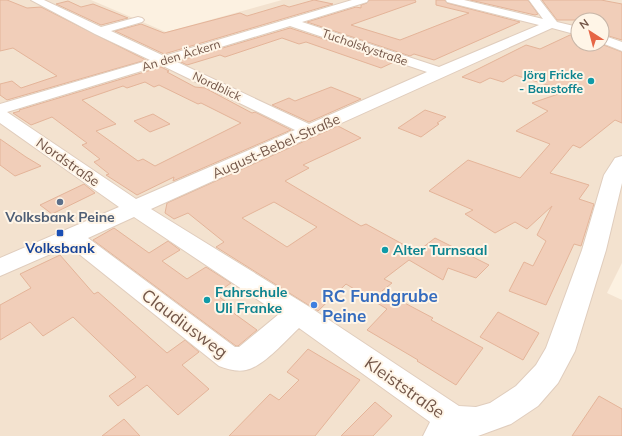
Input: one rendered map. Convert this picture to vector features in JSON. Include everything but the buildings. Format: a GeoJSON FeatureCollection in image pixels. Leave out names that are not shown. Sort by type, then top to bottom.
{"type":"FeatureCollection","features":[{"type":"Feature","properties":{"kind":"street","name":"Nordblick"},"geometry":{"type":"LineString","coordinates":[[36,0],[311,131]]}},
{"type":"Feature","properties":{"kind":"street","name":"An den Äckern"},"geometry":{"type":"LineString","coordinates":[[0,109],[363,0]]}},
{"type":"Feature","properties":{"kind":"street"},"geometry":{"type":"LineString","coordinates":[[451,0],[570,29]]}},
{"type":"Feature","properties":{"kind":"street"},"geometry":{"type":"LineString","coordinates":[[534,0],[551,24]]}},
{"type":"Feature","properties":{"kind":"street"},"geometry":{"type":"LineString","coordinates":[[99,31],[138,20]]}},
{"type":"Feature","properties":{"kind":"street","name":"Tucholskystraße"},"geometry":{"type":"LineString","coordinates":[[291,22],[440,72]]}},
{"type":"Feature","properties":{"kind":"street","name":"August-Bebel-Straße"},"geometry":{"type":"LineString","coordinates":[[0,268],[551,24]]}},
{"type":"Feature","properties":{"kind":"street"},"geometry":{"type":"LineString","coordinates":[[610,35],[622,33]]}},
{"type":"Feature","properties":{"kind":"street"},"geometry":{"type":"LineString","coordinates":[[610,41],[622,47]]}},
{"type":"Feature","properties":{"kind":"street","name":"Nordstraße"},"geometry":{"type":"LineString","coordinates":[[0,115],[136,209]]}},
{"type":"Feature","properties":{"kind":"street","name":"Kleiststraße"},"geometry":{"type":"LineString","coordinates":[[136,209],[298,313],[447,428],[476,422],[500,414],[527,396],[547,374],[560,351],[594,250],[614,176],[622,162]]}},
{"type":"Feature","properties":{"kind":"street","name":"Claudiusweg"},"geometry":{"type":"LineString","coordinates":[[72,237],[229,358],[245,359],[298,313]]}},
{"type":"Feature","properties":{"kind":"shaded area"},"geometry":{"type":"Polygon","coordinates":[[[0,0],[91,0],[166,32],[282,0],[622,0],[622,263],[607,293],[622,300],[622,436],[0,436],[0,0]]]}},
{"type":"Feature","properties":{"kind":"place","name":"Jörg Fricke - Baustoffe"},"geometry":{"type":"Point","coordinates":[591,81]}},
{"type":"Feature","properties":{"kind":"place","name":"Volksbank Peine"},"geometry":{"type":"Point","coordinates":[60,202]}},
{"type":"Feature","properties":{"kind":"place","name":"Volksbank"},"geometry":{"type":"Point","coordinates":[60,233]}},
{"type":"Feature","properties":{"kind":"place","name":"Alter Turnsaal"},"geometry":{"type":"Point","coordinates":[385,250]}},
{"type":"Feature","properties":{"kind":"place","name":"Fahrschule Uli Franke"},"geometry":{"type":"Point","coordinates":[207,300]}},
{"type":"Feature","properties":{"kind":"place","name":"RC Fundgrube Peine"},"geometry":{"type":"Point","coordinates":[314,305]}}]}
